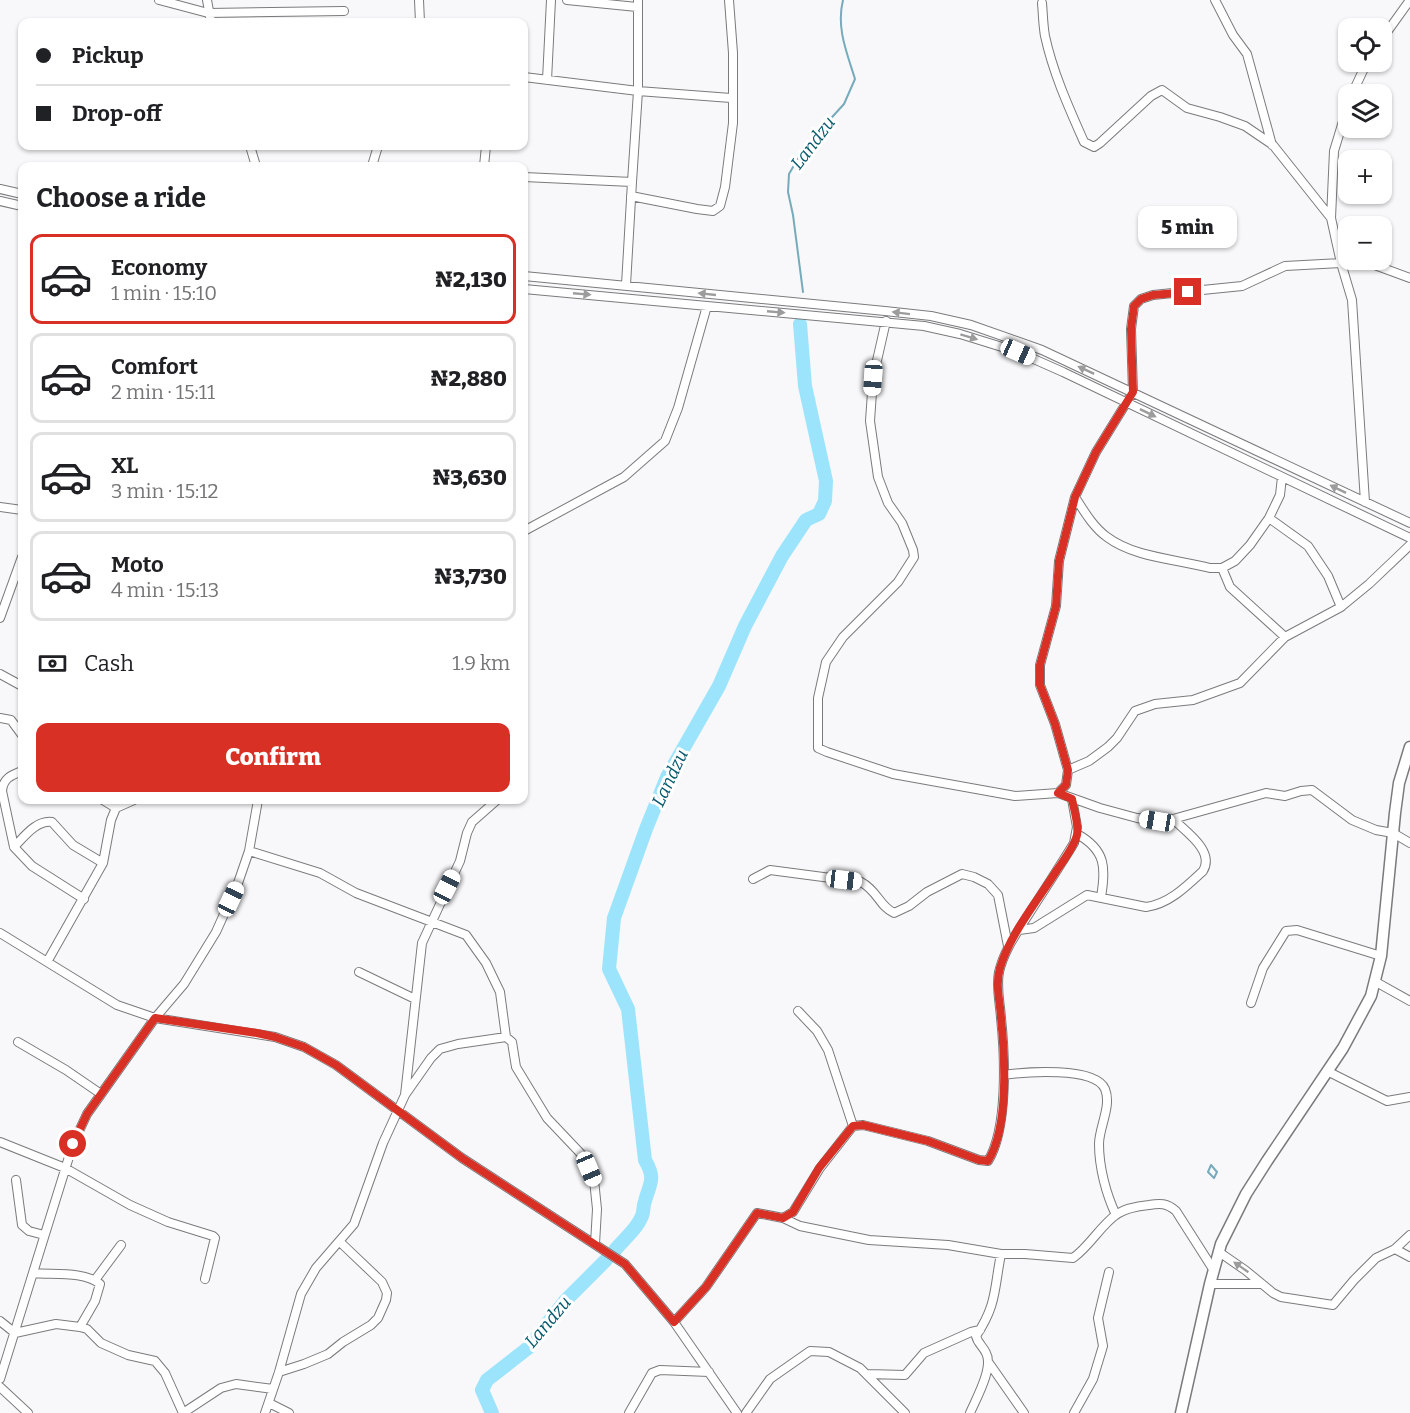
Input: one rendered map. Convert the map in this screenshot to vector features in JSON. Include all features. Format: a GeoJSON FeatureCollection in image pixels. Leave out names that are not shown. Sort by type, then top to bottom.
{"type":"FeatureCollection","features":[{"type":"Feature","properties":{"kind":"main road"},"geometry":{"type":"LineString","coordinates":[[1181,1413],[1213,1269],[1232,1222],[1262,1169],[1360,1018],[1376,982],[1381,956],[1392,834],[1400,783],[1410,747]]}},
{"type":"Feature","properties":{"kind":"street"},"geometry":{"type":"LineString","coordinates":[[159,0],[208,13],[344,11]]}},
{"type":"Feature","properties":{"kind":"street"},"geometry":{"type":"LineString","coordinates":[[207,0],[210,18]]}},
{"type":"Feature","properties":{"kind":"street"},"geometry":{"type":"LineString","coordinates":[[419,0],[420,18]]}},
{"type":"Feature","properties":{"kind":"street"},"geometry":{"type":"LineString","coordinates":[[547,80],[551,0]]}},
{"type":"Feature","properties":{"kind":"street"},"geometry":{"type":"LineString","coordinates":[[567,0],[637,3],[638,91],[626,285]]}},
{"type":"Feature","properties":{"kind":"street"},"geometry":{"type":"LineString","coordinates":[[631,196],[713,211],[720,206],[725,187],[733,123],[729,0]]}},
{"type":"Feature","properties":{"kind":"street"},"geometry":{"type":"LineString","coordinates":[[1215,0],[1233,35],[1247,54],[1273,145]]}},
{"type":"Feature","properties":{"kind":"street"},"geometry":{"type":"LineString","coordinates":[[1392,25],[1410,0]]}},
{"type":"Feature","properties":{"kind":"street"},"geometry":{"type":"LineString","coordinates":[[1042,3],[1045,34],[1052,61],[1084,142],[1089,146],[1094,147],[1100,143],[1151,96],[1162,90],[1187,108],[1245,126],[1273,145],[1331,218]]}},
{"type":"Feature","properties":{"kind":"street"},"geometry":{"type":"LineString","coordinates":[[528,78],[638,91],[731,98]]}},
{"type":"Feature","properties":{"kind":"street"},"geometry":{"type":"LineString","coordinates":[[1338,138],[1334,152],[1331,218],[1338,247]]}},
{"type":"Feature","properties":{"kind":"street"},"geometry":{"type":"LineString","coordinates":[[528,177],[632,182]]}},
{"type":"Feature","properties":{"kind":"street"},"geometry":{"type":"LineString","coordinates":[[0,189],[18,193]]}},
{"type":"Feature","properties":{"kind":"street"},"geometry":{"type":"LineString","coordinates":[[0,201],[18,205]]}},
{"type":"Feature","properties":{"kind":"street"},"geometry":{"type":"LineString","coordinates":[[1058,793],[1066,785],[1068,770],[1055,724],[1040,685],[1040,665],[1056,606],[1059,561],[1075,497],[1096,452],[1133,392],[1131,329],[1134,306],[1141,299],[1153,295],[1242,285],[1285,266],[1338,263]]}},
{"type":"Feature","properties":{"kind":"street"},"geometry":{"type":"LineString","coordinates":[[1343,270],[1352,300],[1365,502]]}},
{"type":"Feature","properties":{"kind":"street"},"geometry":{"type":"LineString","coordinates":[[1388,270],[1410,278]]}},
{"type":"Feature","properties":{"kind":"street"},"geometry":{"type":"LineString","coordinates":[[528,276],[931,316],[971,325],[1042,350],[1410,523]]}},
{"type":"Feature","properties":{"kind":"street"},"geometry":{"type":"LineString","coordinates":[[528,289],[886,321],[960,334],[1018,352],[1410,538]]}},
{"type":"Feature","properties":{"kind":"street"},"geometry":{"type":"LineString","coordinates":[[528,529],[624,477],[665,441],[678,408],[707,306]]}},
{"type":"Feature","properties":{"kind":"street"},"geometry":{"type":"LineString","coordinates":[[886,321],[873,378],[870,421],[878,477],[888,503],[902,523],[914,557],[898,582],[843,637],[826,662],[818,698],[818,748],[905,776],[1016,796],[1058,793],[1137,818],[1157,821],[1173,819],[1266,793],[1285,796],[1311,790],[1352,820],[1410,843]]}},
{"type":"Feature","properties":{"kind":"street"},"geometry":{"type":"LineString","coordinates":[[1075,497],[1089,520],[1105,536],[1125,549],[1210,568],[1222,568],[1235,561],[1269,518],[1280,495],[1282,477]]}},
{"type":"Feature","properties":{"kind":"street"},"geometry":{"type":"LineString","coordinates":[[0,507],[18,509]]}},
{"type":"Feature","properties":{"kind":"street"},"geometry":{"type":"LineString","coordinates":[[1269,518],[1308,546],[1328,576],[1341,607]]}},
{"type":"Feature","properties":{"kind":"street"},"geometry":{"type":"LineString","coordinates":[[1068,770],[1089,761],[1108,747],[1117,738],[1135,711],[1155,704],[1193,700],[1240,683],[1285,637],[1341,607],[1410,545]]}},
{"type":"Feature","properties":{"kind":"street"},"geometry":{"type":"LineString","coordinates":[[0,618],[18,568]]}},
{"type":"Feature","properties":{"kind":"street"},"geometry":{"type":"LineString","coordinates":[[1222,568],[1230,587],[1285,637]]}},
{"type":"Feature","properties":{"kind":"street"},"geometry":{"type":"LineString","coordinates":[[0,674],[18,684]]}},
{"type":"Feature","properties":{"kind":"street"},"geometry":{"type":"LineString","coordinates":[[0,718],[11,720],[18,730]]}},
{"type":"Feature","properties":{"kind":"street"},"geometry":{"type":"LineString","coordinates":[[18,773],[6,779],[2,785],[14,847],[32,866],[84,899]]}},
{"type":"Feature","properties":{"kind":"street"},"geometry":{"type":"LineString","coordinates":[[783,1218],[793,1212],[819,1168],[853,1126],[863,1125],[928,1141],[979,1160],[988,1161],[1001,1128],[1004,1076],[997,987],[999,970],[1008,946],[1062,863],[1077,834],[1072,799]]}},
{"type":"Feature","properties":{"kind":"street"},"geometry":{"type":"LineString","coordinates":[[110,804],[116,808]]}},
{"type":"Feature","properties":{"kind":"street"},"geometry":{"type":"LineString","coordinates":[[47,962],[103,863],[111,820],[116,808],[125,804]]}},
{"type":"Feature","properties":{"kind":"street"},"geometry":{"type":"LineString","coordinates":[[0,1379],[64,1168],[87,1114],[155,1018],[184,984],[216,932],[238,883],[249,851],[257,804]]}},
{"type":"Feature","properties":{"kind":"street"},"geometry":{"type":"LineString","coordinates":[[405,1095],[422,943],[460,861],[466,833],[472,822],[492,804]]}},
{"type":"Feature","properties":{"kind":"street"},"geometry":{"type":"LineString","coordinates":[[1019,930],[1034,928],[1080,898],[1092,895],[1140,907],[1154,906],[1171,898],[1203,871],[1207,858],[1202,848],[1173,819]]}},
{"type":"Feature","properties":{"kind":"street"},"geometry":{"type":"LineString","coordinates":[[14,847],[32,828],[42,822],[52,822],[73,845],[103,863]]}},
{"type":"Feature","properties":{"kind":"street"},"geometry":{"type":"LineString","coordinates":[[1077,834],[1094,847],[1102,860],[1105,876],[1101,897]]}},
{"type":"Feature","properties":{"kind":"street"},"geometry":{"type":"LineString","coordinates":[[249,851],[320,873],[356,892],[466,935],[486,963],[500,992],[506,1037],[512,1042],[516,1067],[547,1118],[584,1157],[594,1180],[597,1209],[595,1244]]}},
{"type":"Feature","properties":{"kind":"street"},"geometry":{"type":"LineString","coordinates":[[753,879],[770,870],[861,882],[870,887],[887,910],[894,913],[962,874],[974,877],[988,884],[998,895],[1008,946]]}},
{"type":"Feature","properties":{"kind":"street"},"geometry":{"type":"LineString","coordinates":[[1251,1003],[1263,968],[1286,931],[1296,930],[1381,956]]}},
{"type":"Feature","properties":{"kind":"street"},"geometry":{"type":"LineString","coordinates":[[0,933],[117,1005],[155,1018],[257,1033],[304,1047],[336,1065],[462,1158],[625,1264],[674,1322],[737,1413]]}},
{"type":"Feature","properties":{"kind":"street"},"geometry":{"type":"LineString","coordinates":[[359,972],[415,999]]}},
{"type":"Feature","properties":{"kind":"street"},"geometry":{"type":"LineString","coordinates":[[1376,982],[1410,1001]]}},
{"type":"Feature","properties":{"kind":"street"},"geometry":{"type":"LineString","coordinates":[[798,1011],[817,1031],[828,1050],[853,1126]]}},
{"type":"Feature","properties":{"kind":"street"},"geometry":{"type":"LineString","coordinates":[[265,1413],[301,1294],[316,1268],[354,1224],[383,1143],[405,1095],[440,1049],[506,1037]]}},
{"type":"Feature","properties":{"kind":"street"},"geometry":{"type":"LineString","coordinates":[[18,1042],[101,1094]]}},
{"type":"Feature","properties":{"kind":"street"},"geometry":{"type":"LineString","coordinates":[[1004,1076],[1051,1071],[1078,1075],[1102,1085],[1106,1090],[1107,1099],[1099,1145],[1109,1201],[1116,1215]]}},
{"type":"Feature","properties":{"kind":"street"},"geometry":{"type":"LineString","coordinates":[[1327,1071],[1387,1101],[1410,1097]]}},
{"type":"Feature","properties":{"kind":"street"},"geometry":{"type":"LineString","coordinates":[[0,1142],[64,1168],[130,1205],[168,1222],[213,1236],[205,1279]]}},
{"type":"Feature","properties":{"kind":"street"},"geometry":{"type":"LineString","coordinates":[[16,1180],[22,1225],[29,1231],[44,1235]]}},
{"type":"Feature","properties":{"kind":"street"},"geometry":{"type":"LineString","coordinates":[[674,1322],[706,1287],[757,1213],[783,1218],[800,1226],[869,1240],[948,1245],[1001,1254],[1072,1258],[1081,1252],[1116,1215],[1126,1210],[1162,1203],[1170,1206],[1194,1236],[1213,1269]]}},
{"type":"Feature","properties":{"kind":"street"},"geometry":{"type":"LineString","coordinates":[[1219,1252],[1281,1297],[1333,1305],[1376,1258],[1395,1249],[1410,1235]]}},
{"type":"Feature","properties":{"kind":"street"},"geometry":{"type":"LineString","coordinates":[[279,1372],[328,1354],[378,1318],[387,1293],[382,1282],[340,1242]]}},
{"type":"Feature","properties":{"kind":"street"},"geometry":{"type":"LineString","coordinates":[[95,1280],[121,1245]]}},
{"type":"Feature","properties":{"kind":"street"},"geometry":{"type":"LineString","coordinates":[[1395,1249],[1410,1257]]}},
{"type":"Feature","properties":{"kind":"street"},"geometry":{"type":"LineString","coordinates":[[1001,1254],[994,1304],[976,1336],[987,1353],[989,1363],[1024,1413]]}},
{"type":"Feature","properties":{"kind":"street"},"geometry":{"type":"LineString","coordinates":[[1074,1413],[1093,1379],[1102,1346],[1098,1318],[1109,1272]]}},
{"type":"Feature","properties":{"kind":"street"},"geometry":{"type":"LineString","coordinates":[[33,1273],[74,1276],[95,1280],[100,1284],[95,1301],[80,1327]]}},
{"type":"Feature","properties":{"kind":"street"},"geometry":{"type":"LineString","coordinates":[[1210,1284],[1262,1284]]}},
{"type":"Feature","properties":{"kind":"street"},"geometry":{"type":"LineString","coordinates":[[0,1321],[15,1333]]}},
{"type":"Feature","properties":{"kind":"street"},"geometry":{"type":"LineString","coordinates":[[15,1333],[56,1324],[87,1329],[101,1343],[128,1355],[154,1361],[165,1373],[183,1413],[221,1388],[236,1384],[273,1389]]}},
{"type":"Feature","properties":{"kind":"street"},"geometry":{"type":"LineString","coordinates":[[867,1374],[905,1375],[924,1353],[980,1330]]}},
{"type":"Feature","properties":{"kind":"street"},"geometry":{"type":"LineString","coordinates":[[746,1413],[770,1379],[810,1351],[829,1352],[854,1364],[905,1413]]}},
{"type":"Feature","properties":{"kind":"street"},"geometry":{"type":"LineString","coordinates":[[970,1413],[989,1363]]}},
{"type":"Feature","properties":{"kind":"street"},"geometry":{"type":"LineString","coordinates":[[629,1413],[652,1373],[660,1370],[709,1372]]}},
{"type":"Feature","properties":{"kind":"street"},"geometry":{"type":"LineString","coordinates":[[0,1388],[28,1413]]}},
{"type":"Feature","properties":{"kind":"street"},"geometry":{"type":"LineString","coordinates":[[269,1403],[289,1413]]}},
{"type":"Feature","properties":{"kind":"waterway","name":"Landzu"},"geometry":{"type":"LineString","coordinates":[[803,292],[788,192],[789,174],[804,148],[844,104],[855,79],[842,30],[843,0]]}},
{"type":"Feature","properties":{"kind":"waterway","name":"Landzu"},"geometry":{"type":"LineString","coordinates":[[615,1250],[640,1221],[651,1177],[645,1160],[628,1009],[609,969],[614,918],[667,777],[719,686],[745,626],[782,556],[806,520],[819,514],[825,501],[826,481],[805,386],[800,324]]}},
{"type":"Feature","properties":{"kind":"waterway"},"geometry":{"type":"LineString","coordinates":[[1211,1165],[1217,1172],[1214,1178],[1208,1172],[1211,1165]]}},
{"type":"Feature","properties":{"kind":"waterway","name":"Landzu"},"geometry":{"type":"LineString","coordinates":[[492,1413],[482,1390],[487,1380],[528,1348],[565,1301],[606,1260]]}},
{"type":"Feature","properties":{"kind":"route"},"geometry":{"type":"LineString","coordinates":[[73,1144],[87,1114],[155,1018],[275,1037],[304,1047],[336,1065],[462,1158],[625,1264],[674,1322],[706,1287],[757,1213],[783,1218],[793,1212],[819,1168],[853,1126],[863,1125],[928,1141],[984,1162],[988,1161],[1001,1128],[1004,1076],[997,987],[999,970],[1008,946],[1062,863],[1077,834],[1072,799],[1058,793],[1066,785],[1068,770],[1055,724],[1040,685],[1040,665],[1059,588],[1059,561],[1075,497],[1096,452],[1133,392],[1131,329],[1134,306],[1141,299],[1153,295],[1188,292]]}}]}
